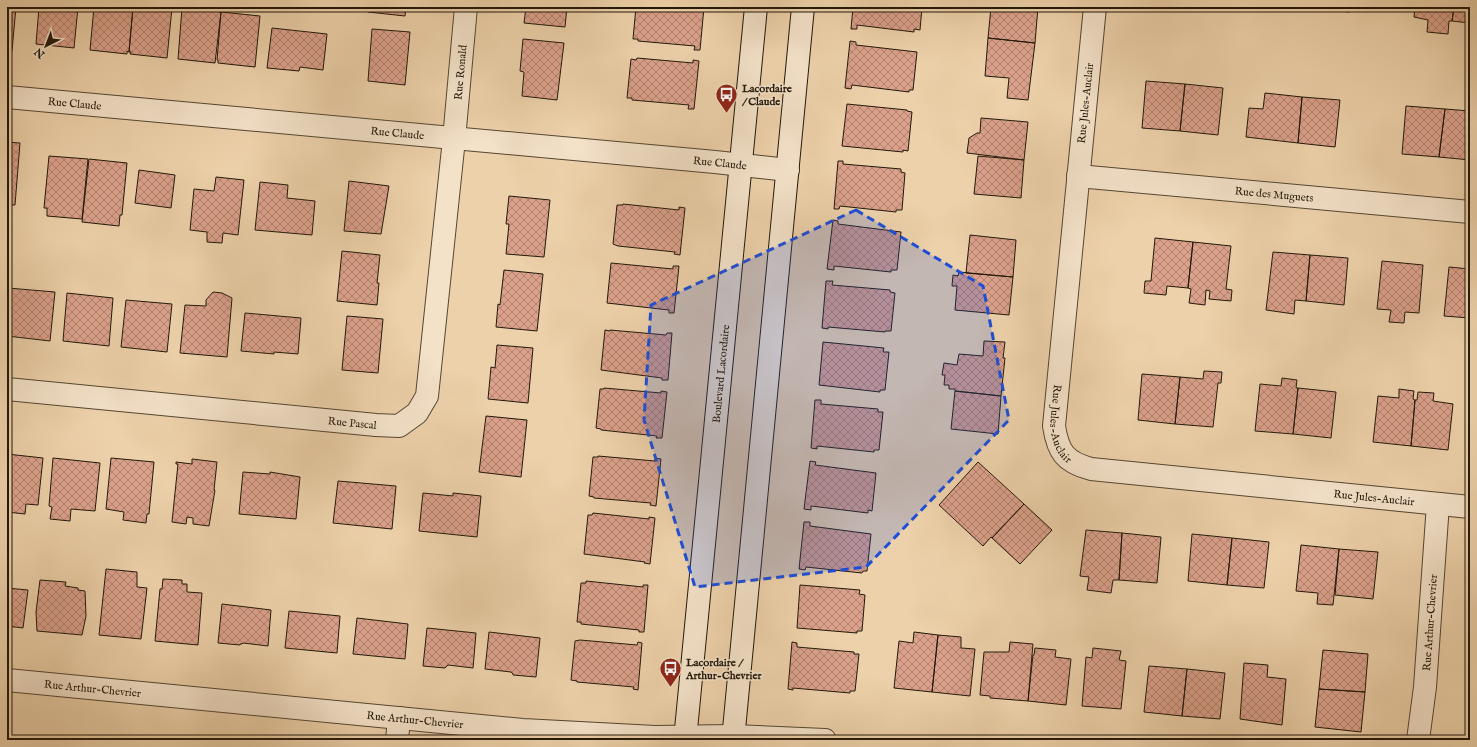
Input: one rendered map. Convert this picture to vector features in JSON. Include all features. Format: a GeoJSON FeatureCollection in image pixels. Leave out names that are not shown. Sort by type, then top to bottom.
{"type":"FeatureCollection","features":[{"type":"Feature","properties":{"kind":"street","name":"Rue Ronald"},"geometry":{"type":"LineString","coordinates":[[454,139],[466,7]]}},
{"type":"Feature","properties":{"kind":"street","name":"Boulevard Lacordaire"},"geometry":{"type":"LineString","coordinates":[[686,739],[756,7]]}},
{"type":"Feature","properties":{"kind":"street"},"geometry":{"type":"LineString","coordinates":[[733,738],[803,7]]}},
{"type":"Feature","properties":{"kind":"street","name":"Rue Jules-Auclair"},"geometry":{"type":"LineString","coordinates":[[1095,7],[1054,426],[1056,441],[1064,454],[1077,465],[1091,469],[1470,507]]}},
{"type":"Feature","properties":{"kind":"street","name":"Rue Claude"},"geometry":{"type":"LineString","coordinates":[[7,97],[788,170]]}},
{"type":"Feature","properties":{"kind":"street","name":"Rue Pascal"},"geometry":{"type":"LineString","coordinates":[[7,389],[399,426],[417,413],[427,396],[454,139]]}},
{"type":"Feature","properties":{"kind":"street","name":"Rue des Muguets"},"geometry":{"type":"LineString","coordinates":[[1078,176],[1470,212]]}},
{"type":"Feature","properties":{"kind":"street","name":"Rue Arthur-Chevrier"},"geometry":{"type":"LineString","coordinates":[[1418,740],[1425,679],[1438,504]]}},
{"type":"Feature","properties":{"kind":"street","name":"Rue Arthur-Chevrier"},"geometry":{"type":"LineString","coordinates":[[7,680],[523,730],[686,739],[733,738],[825,740]]}},
{"type":"Feature","properties":{"kind":"street"},"geometry":{"type":"LineString","coordinates":[[397,740],[399,718]]}},
{"type":"Feature","properties":{"kind":"highlighted area"},"geometry":{"type":"Polygon","coordinates":[[[856,210],[983,286],[1009,420],[866,567],[695,587],[644,420],[651,305],[856,210]]]}},
{"type":"Feature","properties":{"kind":"building"},"geometry":{"type":"Polygon","coordinates":[[[7,7],[16,7],[12,51],[7,51],[7,7]]]}},
{"type":"Feature","properties":{"kind":"building"},"geometry":{"type":"Polygon","coordinates":[[[39,7],[78,7],[74,48],[36,44],[39,7]]]}},
{"type":"Feature","properties":{"kind":"building"},"geometry":{"type":"Polygon","coordinates":[[[94,7],[133,7],[129,52],[127,51],[127,54],[90,50],[94,7]]]}},
{"type":"Feature","properties":{"kind":"building"},"geometry":{"type":"Polygon","coordinates":[[[133,7],[172,8],[167,58],[130,54],[133,7]]]}},
{"type":"Feature","properties":{"kind":"building"},"geometry":{"type":"Polygon","coordinates":[[[368,7],[406,7],[405,16],[368,12],[368,7]]]}},
{"type":"Feature","properties":{"kind":"building"},"geometry":{"type":"Polygon","coordinates":[[[526,7],[567,7],[565,27],[524,23],[526,7]]]}},
{"type":"Feature","properties":{"kind":"building"},"geometry":{"type":"Polygon","coordinates":[[[636,7],[704,7],[700,50],[694,50],[695,46],[638,41],[638,39],[633,39],[636,7]]]}},
{"type":"Feature","properties":{"kind":"building"},"geometry":{"type":"Polygon","coordinates":[[[853,7],[922,7],[920,30],[914,29],[914,32],[857,25],[857,29],[851,29],[853,7]]]}},
{"type":"Feature","properties":{"kind":"building"},"geometry":{"type":"Polygon","coordinates":[[[991,7],[1038,7],[1035,43],[988,38],[991,7]]]}},
{"type":"Feature","properties":{"kind":"building"},"geometry":{"type":"Polygon","coordinates":[[[1349,7],[1349,12],[1311,8],[1349,7]]]}},
{"type":"Feature","properties":{"kind":"building"},"geometry":{"type":"Polygon","coordinates":[[[1415,7],[1454,7],[1452,21],[1449,21],[1448,34],[1427,32],[1428,20],[1414,17],[1415,7]]]}},
{"type":"Feature","properties":{"kind":"building"},"geometry":{"type":"Polygon","coordinates":[[[1454,7],[1470,7],[1470,23],[1452,21],[1454,7]]]}},
{"type":"Feature","properties":{"kind":"building"},"geometry":{"type":"Polygon","coordinates":[[[182,8],[221,12],[215,63],[178,59],[182,8]]]}},
{"type":"Feature","properties":{"kind":"building"},"geometry":{"type":"Polygon","coordinates":[[[221,12],[260,16],[255,67],[218,63],[221,12]]]}},
{"type":"Feature","properties":{"kind":"building"},"geometry":{"type":"Polygon","coordinates":[[[272,28],[327,34],[323,70],[300,67],[299,71],[267,68],[272,28]]]}},
{"type":"Feature","properties":{"kind":"building"},"geometry":{"type":"Polygon","coordinates":[[[372,29],[410,32],[405,85],[368,81],[372,29]]]}},
{"type":"Feature","properties":{"kind":"building"},"geometry":{"type":"Polygon","coordinates":[[[988,38],[1035,43],[1028,100],[1007,98],[1009,78],[985,76],[988,38]]]}},
{"type":"Feature","properties":{"kind":"building"},"geometry":{"type":"Polygon","coordinates":[[[523,39],[564,43],[557,100],[522,96],[524,72],[520,71],[523,39]]]}},
{"type":"Feature","properties":{"kind":"building"},"geometry":{"type":"Polygon","coordinates":[[[850,41],[856,42],[856,45],[917,52],[913,90],[909,90],[909,92],[852,85],[851,89],[845,88],[850,41]]]}},
{"type":"Feature","properties":{"kind":"building"},"geometry":{"type":"Polygon","coordinates":[[[637,58],[693,63],[693,60],[699,61],[694,109],[688,109],[689,105],[632,100],[632,98],[627,98],[631,59],[636,60],[637,58]]]}},
{"type":"Feature","properties":{"kind":"building"},"geometry":{"type":"Polygon","coordinates":[[[1146,81],[1185,84],[1180,131],[1142,128],[1146,81]]]}},
{"type":"Feature","properties":{"kind":"building"},"geometry":{"type":"Polygon","coordinates":[[[1185,84],[1223,88],[1218,135],[1180,131],[1185,84]]]}},
{"type":"Feature","properties":{"kind":"building"},"geometry":{"type":"Polygon","coordinates":[[[1265,93],[1302,97],[1298,143],[1246,137],[1249,108],[1263,109],[1265,93]]]}},
{"type":"Feature","properties":{"kind":"building"},"geometry":{"type":"Polygon","coordinates":[[[1302,97],[1340,100],[1335,147],[1298,143],[1302,97]]]}},
{"type":"Feature","properties":{"kind":"building"},"geometry":{"type":"Polygon","coordinates":[[[847,104],[907,110],[912,112],[908,151],[903,150],[903,152],[842,146],[847,104]]]}},
{"type":"Feature","properties":{"kind":"building"},"geometry":{"type":"Polygon","coordinates":[[[1406,106],[1445,109],[1439,157],[1402,154],[1406,106]]]}},
{"type":"Feature","properties":{"kind":"building"},"geometry":{"type":"Polygon","coordinates":[[[1445,109],[1470,111],[1470,160],[1439,157],[1445,109]]]}},
{"type":"Feature","properties":{"kind":"building"},"geometry":{"type":"Polygon","coordinates":[[[981,118],[1028,122],[1024,160],[967,153],[969,138],[977,133],[980,133],[981,118]]]}},
{"type":"Feature","properties":{"kind":"building"},"geometry":{"type":"Polygon","coordinates":[[[7,142],[20,143],[15,205],[7,205],[7,142]]]}},
{"type":"Feature","properties":{"kind":"building"},"geometry":{"type":"Polygon","coordinates":[[[49,156],[88,159],[82,219],[47,216],[47,208],[44,208],[49,156]]]}},
{"type":"Feature","properties":{"kind":"building"},"geometry":{"type":"Polygon","coordinates":[[[978,156],[1024,160],[1021,198],[974,194],[978,156]]]}},
{"type":"Feature","properties":{"kind":"building"},"geometry":{"type":"Polygon","coordinates":[[[89,159],[127,163],[122,215],[120,215],[119,226],[82,222],[89,159]]]}},
{"type":"Feature","properties":{"kind":"building"},"geometry":{"type":"Polygon","coordinates":[[[838,161],[843,161],[843,164],[901,169],[901,172],[905,173],[902,210],[896,210],[896,212],[840,206],[839,209],[834,209],[838,161]]]}},
{"type":"Feature","properties":{"kind":"building"},"geometry":{"type":"Polygon","coordinates":[[[139,170],[175,175],[171,208],[135,203],[139,170]]]}},
{"type":"Feature","properties":{"kind":"building"},"geometry":{"type":"Polygon","coordinates":[[[216,177],[244,180],[238,235],[223,233],[222,243],[207,242],[207,232],[190,230],[194,189],[214,191],[216,177]]]}},
{"type":"Feature","properties":{"kind":"building"},"geometry":{"type":"Polygon","coordinates":[[[349,181],[389,186],[381,234],[344,231],[349,181]]]}},
{"type":"Feature","properties":{"kind":"building"},"geometry":{"type":"Polygon","coordinates":[[[260,182],[288,185],[287,198],[315,201],[312,235],[255,230],[260,182]]]}},
{"type":"Feature","properties":{"kind":"building"},"geometry":{"type":"Polygon","coordinates":[[[509,196],[550,200],[544,257],[506,254],[509,224],[506,224],[509,196]]]}},
{"type":"Feature","properties":{"kind":"building"},"geometry":{"type":"Polygon","coordinates":[[[623,204],[679,210],[679,207],[685,208],[680,255],[674,254],[675,252],[618,246],[613,244],[617,205],[623,204]]]}},
{"type":"Feature","properties":{"kind":"building"},"geometry":{"type":"Polygon","coordinates":[[[833,220],[838,221],[838,224],[901,232],[897,270],[891,270],[891,272],[834,266],[834,270],[827,269],[833,220]]]}},
{"type":"Feature","properties":{"kind":"building"},"geometry":{"type":"Polygon","coordinates":[[[970,235],[1016,240],[1013,277],[966,273],[970,235]]]}},
{"type":"Feature","properties":{"kind":"building"},"geometry":{"type":"Polygon","coordinates":[[[1155,238],[1193,242],[1188,288],[1167,286],[1166,295],[1144,293],[1145,281],[1151,281],[1155,238]]]}},
{"type":"Feature","properties":{"kind":"building"},"geometry":{"type":"Polygon","coordinates":[[[1193,242],[1231,246],[1226,289],[1232,290],[1231,301],[1209,299],[1210,291],[1206,290],[1205,305],[1189,303],[1191,289],[1188,288],[1193,242]]]}},
{"type":"Feature","properties":{"kind":"building"},"geometry":{"type":"Polygon","coordinates":[[[342,251],[380,255],[377,283],[379,283],[377,305],[337,301],[342,251]]]}},
{"type":"Feature","properties":{"kind":"building"},"geometry":{"type":"Polygon","coordinates":[[[1273,252],[1310,255],[1306,301],[1295,300],[1294,314],[1266,310],[1273,252]]]}},
{"type":"Feature","properties":{"kind":"building"},"geometry":{"type":"Polygon","coordinates":[[[1310,255],[1348,258],[1344,305],[1306,301],[1310,255]]]}},
{"type":"Feature","properties":{"kind":"building"},"geometry":{"type":"Polygon","coordinates":[[[1382,261],[1423,265],[1419,313],[1405,312],[1404,323],[1389,322],[1391,310],[1377,309],[1382,261]]]}},
{"type":"Feature","properties":{"kind":"building"},"geometry":{"type":"Polygon","coordinates":[[[611,263],[673,269],[673,266],[679,266],[674,313],[669,313],[669,310],[607,303],[611,263]]]}},
{"type":"Feature","properties":{"kind":"building"},"geometry":{"type":"Polygon","coordinates":[[[1449,267],[1470,269],[1470,318],[1444,316],[1449,267]]]}},
{"type":"Feature","properties":{"kind":"building"},"geometry":{"type":"Polygon","coordinates":[[[504,270],[543,274],[537,331],[496,327],[498,304],[500,305],[504,270]]]}},
{"type":"Feature","properties":{"kind":"building"},"geometry":{"type":"Polygon","coordinates":[[[959,272],[1013,277],[1009,315],[955,310],[957,286],[952,286],[953,275],[958,276],[959,272]]]}},
{"type":"Feature","properties":{"kind":"building"},"geometry":{"type":"Polygon","coordinates":[[[826,281],[833,281],[832,285],[890,290],[890,292],[895,293],[891,331],[885,332],[828,327],[828,329],[822,328],[826,281]]]}},
{"type":"Feature","properties":{"kind":"building"},"geometry":{"type":"Polygon","coordinates":[[[8,288],[55,292],[50,341],[7,336],[8,288]]]}},
{"type":"Feature","properties":{"kind":"building"},"geometry":{"type":"Polygon","coordinates":[[[213,292],[222,293],[232,298],[227,357],[180,353],[185,305],[206,306],[206,300],[213,292]]]}},
{"type":"Feature","properties":{"kind":"building"},"geometry":{"type":"Polygon","coordinates":[[[67,293],[113,298],[109,346],[63,341],[67,293]]]}},
{"type":"Feature","properties":{"kind":"building"},"geometry":{"type":"Polygon","coordinates":[[[126,300],[172,304],[167,352],[121,347],[126,300]]]}},
{"type":"Feature","properties":{"kind":"building"},"geometry":{"type":"Polygon","coordinates":[[[245,313],[301,318],[298,354],[274,352],[274,354],[241,351],[245,313]]]}},
{"type":"Feature","properties":{"kind":"building"},"geometry":{"type":"Polygon","coordinates":[[[347,316],[383,319],[378,373],[342,370],[347,316]]]}},
{"type":"Feature","properties":{"kind":"building"},"geometry":{"type":"Polygon","coordinates":[[[605,330],[666,335],[667,333],[672,333],[668,380],[601,370],[605,330]]]}},
{"type":"Feature","properties":{"kind":"building"},"geometry":{"type":"Polygon","coordinates":[[[984,341],[1005,342],[1001,396],[955,391],[955,389],[949,389],[949,385],[944,385],[945,375],[942,375],[944,363],[957,365],[959,354],[983,356],[984,341]]]}},
{"type":"Feature","properties":{"kind":"building"},"geometry":{"type":"Polygon","coordinates":[[[823,342],[884,348],[883,352],[889,352],[885,390],[880,390],[880,392],[819,385],[823,342]]]}},
{"type":"Feature","properties":{"kind":"building"},"geometry":{"type":"Polygon","coordinates":[[[497,345],[533,348],[528,403],[488,399],[491,367],[495,368],[497,345]]]}},
{"type":"Feature","properties":{"kind":"building"},"geometry":{"type":"Polygon","coordinates":[[[1204,371],[1222,372],[1221,383],[1218,383],[1213,427],[1175,424],[1180,377],[1203,379],[1204,371]]]}},
{"type":"Feature","properties":{"kind":"building"},"geometry":{"type":"Polygon","coordinates":[[[1142,374],[1180,377],[1175,424],[1138,420],[1142,374]]]}},
{"type":"Feature","properties":{"kind":"building"},"geometry":{"type":"Polygon","coordinates":[[[1282,378],[1297,380],[1296,388],[1298,388],[1293,434],[1255,431],[1260,384],[1281,386],[1282,378]]]}},
{"type":"Feature","properties":{"kind":"building"},"geometry":{"type":"Polygon","coordinates":[[[604,388],[661,393],[661,391],[667,392],[662,438],[656,438],[657,436],[601,430],[596,428],[600,389],[604,388]]]}},
{"type":"Feature","properties":{"kind":"building"},"geometry":{"type":"Polygon","coordinates":[[[1298,388],[1336,392],[1331,438],[1293,434],[1298,388]]]}},
{"type":"Feature","properties":{"kind":"building"},"geometry":{"type":"Polygon","coordinates":[[[1399,389],[1414,391],[1413,399],[1415,400],[1411,446],[1373,442],[1378,396],[1399,398],[1399,389]]]}},
{"type":"Feature","properties":{"kind":"building"},"geometry":{"type":"Polygon","coordinates":[[[955,391],[1001,396],[998,434],[951,429],[955,391]]]}},
{"type":"Feature","properties":{"kind":"building"},"geometry":{"type":"Polygon","coordinates":[[[1418,392],[1434,393],[1433,401],[1453,404],[1448,450],[1411,446],[1415,400],[1417,400],[1418,392]]]}},
{"type":"Feature","properties":{"kind":"building"},"geometry":{"type":"Polygon","coordinates":[[[815,400],[821,400],[821,404],[878,409],[878,412],[883,412],[879,450],[874,450],[874,452],[817,446],[817,449],[811,448],[815,400]]]}},
{"type":"Feature","properties":{"kind":"building"},"geometry":{"type":"Polygon","coordinates":[[[486,416],[527,420],[521,477],[479,472],[486,416]]]}},
{"type":"Feature","properties":{"kind":"building"},"geometry":{"type":"Polygon","coordinates":[[[7,454],[43,458],[38,505],[26,504],[25,514],[7,512],[7,454]]]}},
{"type":"Feature","properties":{"kind":"building"},"geometry":{"type":"Polygon","coordinates":[[[598,456],[655,461],[655,458],[661,459],[656,506],[650,505],[651,503],[594,498],[589,496],[593,457],[598,456]]]}},
{"type":"Feature","properties":{"kind":"building"},"geometry":{"type":"Polygon","coordinates":[[[53,458],[100,463],[95,511],[71,509],[70,521],[50,519],[52,507],[49,506],[53,458]]]}},
{"type":"Feature","properties":{"kind":"building"},"geometry":{"type":"Polygon","coordinates":[[[111,458],[154,462],[149,514],[147,514],[146,523],[123,520],[124,512],[106,509],[111,458]]]}},
{"type":"Feature","properties":{"kind":"building"},"geometry":{"type":"Polygon","coordinates":[[[192,459],[217,462],[215,490],[209,526],[193,524],[193,518],[187,517],[186,524],[172,522],[178,464],[176,464],[176,462],[192,464],[192,459]]]}},
{"type":"Feature","properties":{"kind":"building"},"geometry":{"type":"Polygon","coordinates":[[[810,461],[816,462],[815,465],[876,473],[872,511],[868,510],[868,513],[811,506],[811,510],[804,509],[810,461]]]}},
{"type":"Feature","properties":{"kind":"building"},"geometry":{"type":"Polygon","coordinates":[[[978,462],[1024,504],[983,546],[939,505],[978,462]]]}},
{"type":"Feature","properties":{"kind":"building"},"geometry":{"type":"Polygon","coordinates":[[[243,472],[270,474],[270,472],[300,477],[296,519],[239,514],[243,472]]]}},
{"type":"Feature","properties":{"kind":"building"},"geometry":{"type":"Polygon","coordinates":[[[338,481],[396,486],[392,529],[333,523],[338,481]]]}},
{"type":"Feature","properties":{"kind":"building"},"geometry":{"type":"Polygon","coordinates":[[[423,493],[453,496],[453,493],[481,496],[477,537],[419,531],[423,493]]]}},
{"type":"Feature","properties":{"kind":"building"},"geometry":{"type":"Polygon","coordinates":[[[1024,504],[1052,530],[1020,564],[992,538],[1024,504]]]}},
{"type":"Feature","properties":{"kind":"building"},"geometry":{"type":"Polygon","coordinates":[[[593,513],[649,519],[649,517],[655,518],[650,564],[644,563],[645,562],[584,554],[588,515],[592,515],[593,513]]]}},
{"type":"Feature","properties":{"kind":"building"},"geometry":{"type":"Polygon","coordinates":[[[804,522],[810,522],[810,526],[871,534],[867,571],[863,571],[862,573],[806,567],[805,570],[799,569],[804,522]]]}},
{"type":"Feature","properties":{"kind":"building"},"geometry":{"type":"Polygon","coordinates":[[[1086,530],[1122,533],[1119,580],[1113,580],[1111,593],[1087,590],[1089,577],[1080,576],[1086,530]]]}},
{"type":"Feature","properties":{"kind":"building"},"geometry":{"type":"Polygon","coordinates":[[[1122,533],[1161,537],[1157,583],[1119,580],[1122,533]]]}},
{"type":"Feature","properties":{"kind":"building"},"geometry":{"type":"Polygon","coordinates":[[[1192,534],[1232,538],[1227,585],[1188,581],[1192,534]]]}},
{"type":"Feature","properties":{"kind":"building"},"geometry":{"type":"Polygon","coordinates":[[[1232,538],[1269,542],[1264,588],[1227,585],[1232,538]]]}},
{"type":"Feature","properties":{"kind":"building"},"geometry":{"type":"Polygon","coordinates":[[[1301,545],[1339,549],[1333,605],[1317,604],[1318,593],[1296,591],[1301,545]]]}},
{"type":"Feature","properties":{"kind":"building"},"geometry":{"type":"Polygon","coordinates":[[[1339,549],[1378,552],[1373,599],[1335,595],[1339,549]]]}},
{"type":"Feature","properties":{"kind":"building"},"geometry":{"type":"Polygon","coordinates":[[[106,569],[137,572],[137,587],[147,588],[141,639],[99,635],[106,569]]]}},
{"type":"Feature","properties":{"kind":"building"},"geometry":{"type":"Polygon","coordinates":[[[163,579],[182,580],[182,584],[187,584],[187,592],[202,593],[198,645],[155,641],[160,589],[162,589],[163,579]]]}},
{"type":"Feature","properties":{"kind":"building"},"geometry":{"type":"Polygon","coordinates":[[[40,580],[66,582],[65,586],[78,588],[78,590],[85,591],[86,616],[82,635],[37,631],[36,612],[40,580]]]}},
{"type":"Feature","properties":{"kind":"building"},"geometry":{"type":"Polygon","coordinates":[[[586,581],[643,587],[643,585],[648,585],[644,632],[639,632],[639,630],[581,624],[581,622],[577,622],[581,583],[586,583],[586,581]]]}},
{"type":"Feature","properties":{"kind":"building"},"geometry":{"type":"Polygon","coordinates":[[[800,585],[860,590],[859,594],[865,595],[862,631],[857,631],[857,633],[797,628],[800,585]]]}},
{"type":"Feature","properties":{"kind":"building"},"geometry":{"type":"Polygon","coordinates":[[[7,588],[28,590],[23,628],[7,626],[7,588]]]}},
{"type":"Feature","properties":{"kind":"building"},"geometry":{"type":"Polygon","coordinates":[[[222,604],[271,610],[268,646],[243,643],[240,645],[218,643],[222,604]]]}},
{"type":"Feature","properties":{"kind":"building"},"geometry":{"type":"Polygon","coordinates":[[[289,611],[340,616],[337,653],[285,648],[289,611]]]}},
{"type":"Feature","properties":{"kind":"building"},"geometry":{"type":"Polygon","coordinates":[[[357,618],[408,624],[405,659],[353,654],[357,618]]]}},
{"type":"Feature","properties":{"kind":"building"},"geometry":{"type":"Polygon","coordinates":[[[427,628],[476,633],[473,668],[448,665],[445,668],[423,666],[427,628]]]}},
{"type":"Feature","properties":{"kind":"building"},"geometry":{"type":"Polygon","coordinates":[[[489,632],[540,638],[536,677],[513,675],[511,672],[485,669],[489,632]]]}},
{"type":"Feature","properties":{"kind":"building"},"geometry":{"type":"Polygon","coordinates":[[[914,632],[938,635],[932,692],[894,688],[899,641],[913,643],[914,632]]]}},
{"type":"Feature","properties":{"kind":"building"},"geometry":{"type":"Polygon","coordinates":[[[938,635],[961,637],[961,648],[975,649],[970,696],[932,692],[938,635]]]}},
{"type":"Feature","properties":{"kind":"building"},"geometry":{"type":"Polygon","coordinates":[[[580,640],[637,645],[638,642],[642,643],[638,690],[633,689],[634,687],[577,682],[571,680],[575,641],[580,640]]]}},
{"type":"Feature","properties":{"kind":"building"},"geometry":{"type":"Polygon","coordinates":[[[792,642],[797,643],[797,647],[854,652],[854,654],[859,654],[855,691],[850,691],[850,693],[793,688],[793,690],[788,689],[792,642]]]}},
{"type":"Feature","properties":{"kind":"building"},"geometry":{"type":"Polygon","coordinates":[[[1010,642],[1033,644],[1028,701],[990,698],[990,696],[980,695],[984,652],[1009,652],[1010,642]]]}},
{"type":"Feature","properties":{"kind":"building"},"geometry":{"type":"Polygon","coordinates":[[[1035,648],[1056,650],[1055,657],[1071,659],[1066,705],[1028,701],[1035,648]]]}},
{"type":"Feature","properties":{"kind":"building"},"geometry":{"type":"Polygon","coordinates":[[[1093,648],[1121,651],[1119,660],[1126,661],[1121,709],[1082,706],[1086,657],[1092,658],[1093,648]]]}},
{"type":"Feature","properties":{"kind":"building"},"geometry":{"type":"Polygon","coordinates":[[[1323,650],[1368,654],[1365,692],[1319,689],[1323,650]]]}},
{"type":"Feature","properties":{"kind":"building"},"geometry":{"type":"Polygon","coordinates":[[[1244,663],[1268,665],[1267,677],[1286,679],[1282,725],[1240,719],[1244,663]]]}},
{"type":"Feature","properties":{"kind":"building"},"geometry":{"type":"Polygon","coordinates":[[[1149,666],[1187,669],[1182,716],[1144,712],[1149,666]]]}},
{"type":"Feature","properties":{"kind":"building"},"geometry":{"type":"Polygon","coordinates":[[[1187,669],[1225,673],[1220,719],[1182,716],[1187,669]]]}},
{"type":"Feature","properties":{"kind":"building"},"geometry":{"type":"Polygon","coordinates":[[[1319,689],[1365,692],[1361,732],[1315,727],[1319,689]]]}},
{"type":"Feature","properties":{"kind":"building"},"geometry":{"type":"Polygon","coordinates":[[[7,735],[42,739],[42,740],[7,740],[7,735]]]}},
{"type":"Feature","properties":{"kind":"place","name":"Lacordaire / Claude"},"geometry":{"type":"Point","coordinates":[727,114]}},
{"type":"Feature","properties":{"kind":"place","name":"Lacordaire / Arthur-Chevrier"},"geometry":{"type":"Point","coordinates":[671,688]}}]}
